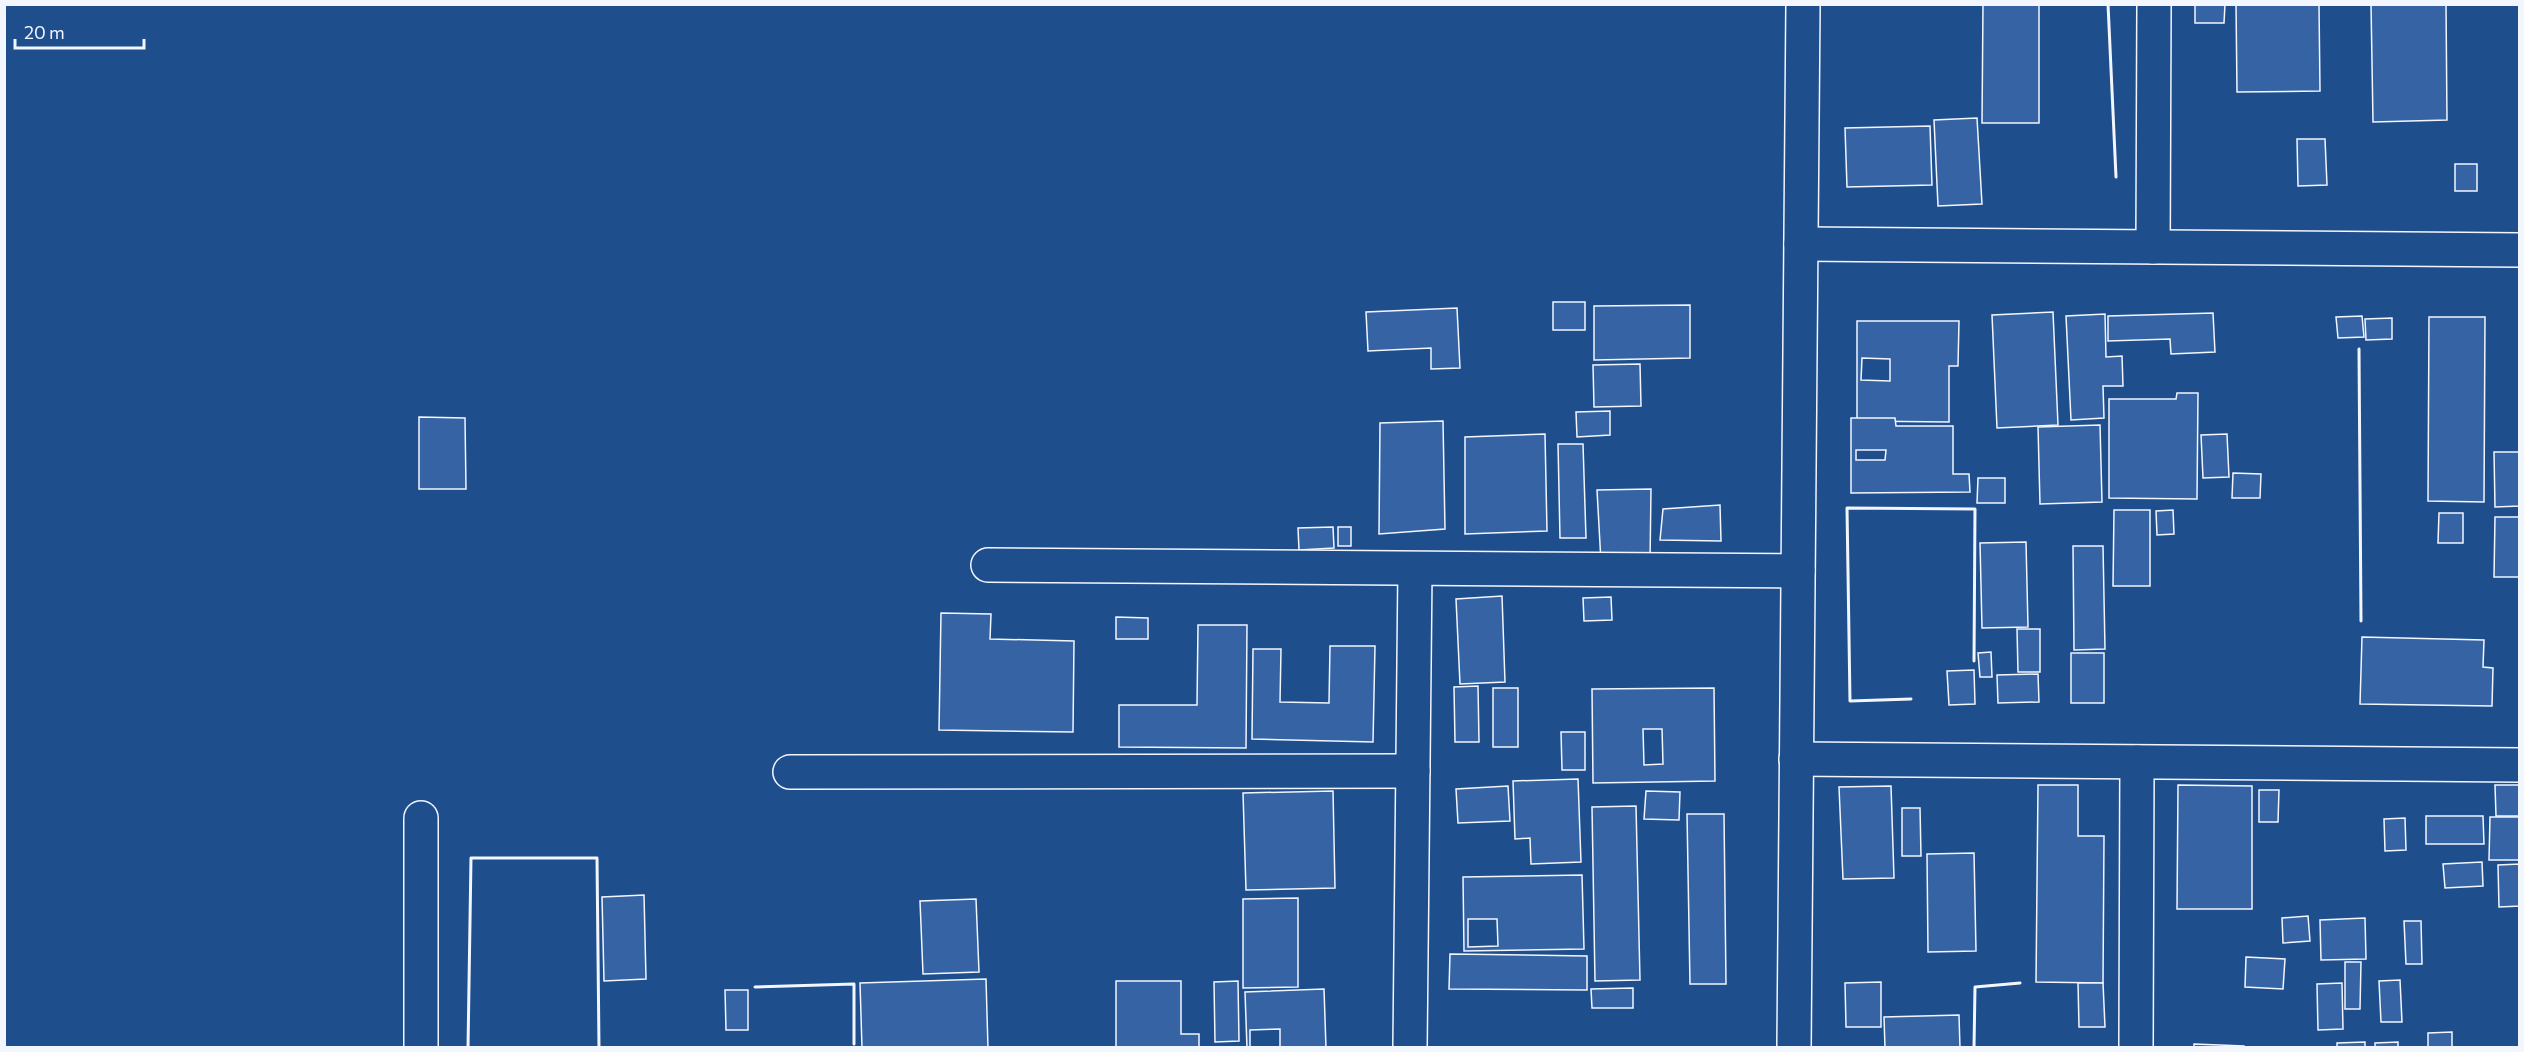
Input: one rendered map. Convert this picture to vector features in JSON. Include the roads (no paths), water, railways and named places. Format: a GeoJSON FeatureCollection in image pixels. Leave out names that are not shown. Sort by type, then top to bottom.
{"type":"FeatureCollection","features":[{"type":"Feature","properties":{"kind":"street"},"geometry":{"type":"LineString","coordinates":[[1794,1047],[1803,4]]}},
{"type":"Feature","properties":{"kind":"street"},"geometry":{"type":"LineString","coordinates":[[2153,247],[2154,4]]}},
{"type":"Feature","properties":{"kind":"street"},"geometry":{"type":"LineString","coordinates":[[1801,244],[2520,250]]}},
{"type":"Feature","properties":{"kind":"street"},"geometry":{"type":"LineString","coordinates":[[988,565],[1798,571]]}},
{"type":"Feature","properties":{"kind":"street"},"geometry":{"type":"LineString","coordinates":[[1410,1047],[1415,569]]}},
{"type":"Feature","properties":{"kind":"street"},"geometry":{"type":"LineString","coordinates":[[1796,759],[2520,765]]}},
{"type":"Feature","properties":{"kind":"street"},"geometry":{"type":"LineString","coordinates":[[2136,1047],[2137,762]]}},
{"type":"Feature","properties":{"kind":"street"},"geometry":{"type":"LineString","coordinates":[[790,772],[1413,771]]}},
{"type":"Feature","properties":{"kind":"street"},"geometry":{"type":"LineString","coordinates":[[421,818],[421,1047]]}}]}
